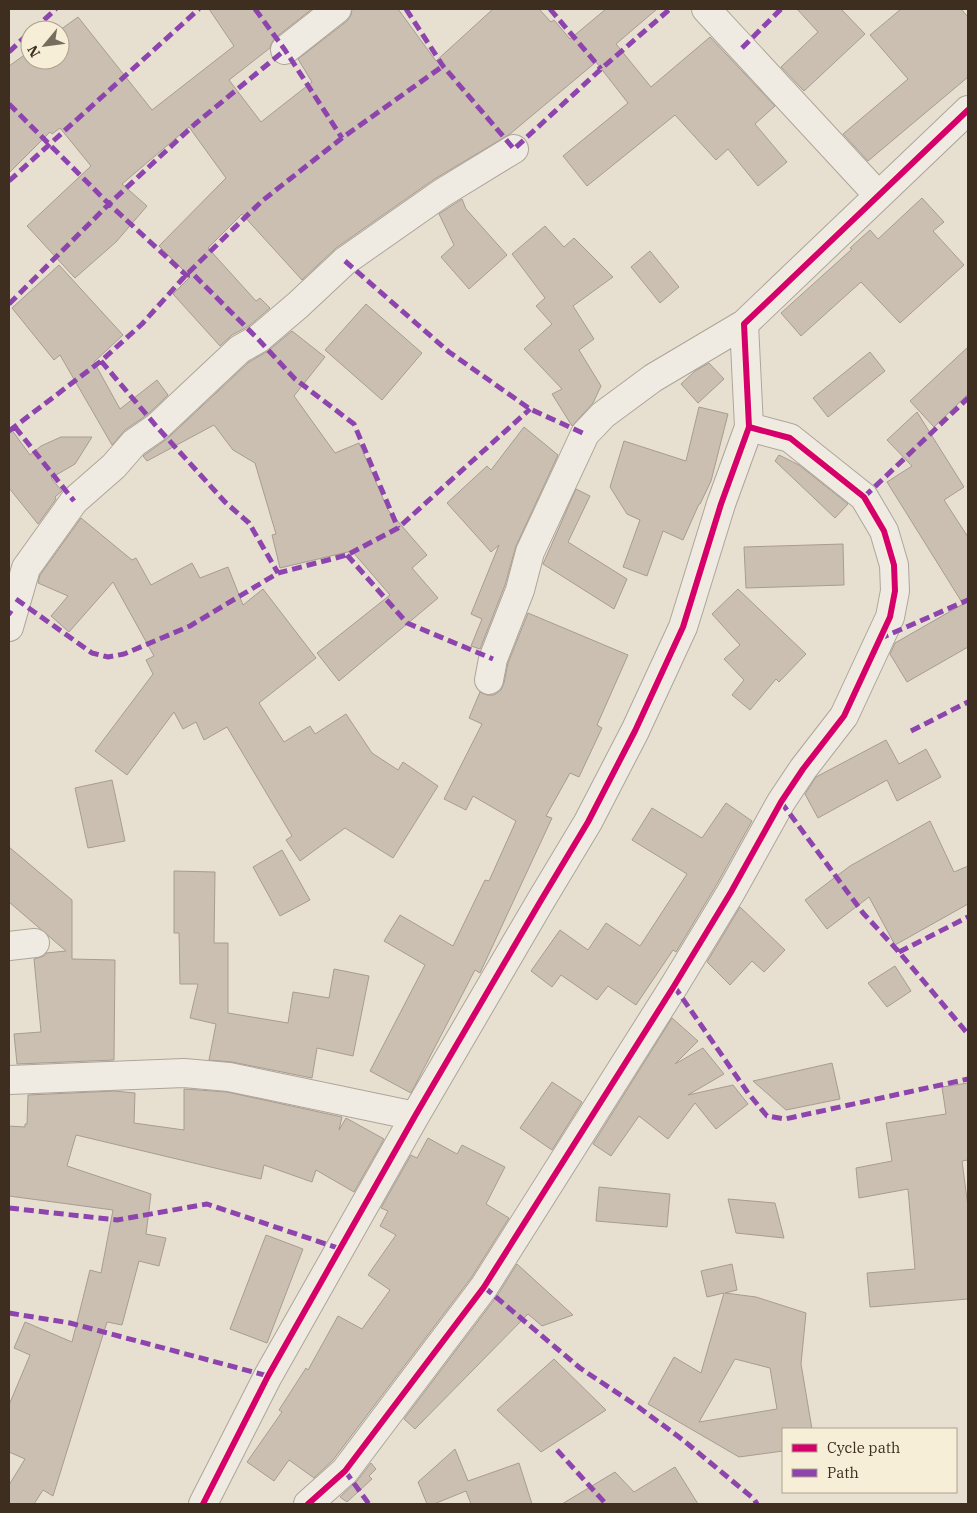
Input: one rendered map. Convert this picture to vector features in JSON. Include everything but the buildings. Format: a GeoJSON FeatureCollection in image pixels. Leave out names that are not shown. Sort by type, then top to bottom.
{"type":"FeatureCollection","features":[{"type":"Feature","properties":{"kind":"street"},"geometry":{"type":"LineString","coordinates":[[285,50],[337,9]]}},
{"type":"Feature","properties":{"kind":"street"},"geometry":{"type":"LineString","coordinates":[[706,9],[878,195]]}},
{"type":"Feature","properties":{"kind":"street"},"geometry":{"type":"LineString","coordinates":[[489,680],[493,658],[520,590],[530,552],[584,434],[603,415],[653,378],[744,324],[968,110]]}},
{"type":"Feature","properties":{"kind":"street"},"geometry":{"type":"LineString","coordinates":[[9,627],[26,568],[74,501],[114,466],[134,443],[157,427],[240,349],[258,339],[298,306],[345,260],[442,193],[514,149]]}},
{"type":"Feature","properties":{"kind":"street"},"geometry":{"type":"LineString","coordinates":[[203,1504],[268,1376],[415,1116],[588,822],[635,731],[683,627],[721,504],[749,427],[744,324]]}},
{"type":"Feature","properties":{"kind":"street"},"geometry":{"type":"LineString","coordinates":[[308,1504],[345,1471],[484,1287],[731,892],[780,802],[844,716],[890,617],[895,591],[894,565],[884,531],[864,498],[790,438],[749,427]]}},
{"type":"Feature","properties":{"kind":"street"},"geometry":{"type":"LineString","coordinates":[[9,1080],[184,1073],[229,1077],[415,1116]]}},
{"type":"Feature","properties":{"kind":"marked path"},"geometry":{"type":"LineString","coordinates":[[44,20],[56,9]]}},
{"type":"Feature","properties":{"kind":"marked path"},"geometry":{"type":"LineString","coordinates":[[9,181],[199,9]]}},
{"type":"Feature","properties":{"kind":"marked path"},"geometry":{"type":"LineString","coordinates":[[255,9],[285,50],[342,138]]}},
{"type":"Feature","properties":{"kind":"marked path"},"geometry":{"type":"LineString","coordinates":[[406,9],[443,66],[514,149],[670,9]]}},
{"type":"Feature","properties":{"kind":"marked path"},"geometry":{"type":"LineString","coordinates":[[550,9],[601,69]]}},
{"type":"Feature","properties":{"kind":"marked path"},"geometry":{"type":"LineString","coordinates":[[742,48],[781,9]]}},
{"type":"Feature","properties":{"kind":"marked path"},"geometry":{"type":"LineString","coordinates":[[9,52],[20,42]]}},
{"type":"Feature","properties":{"kind":"marked path"},"geometry":{"type":"LineString","coordinates":[[9,304],[109,204],[195,124],[285,50]]}},
{"type":"Feature","properties":{"kind":"marked path"},"geometry":{"type":"LineString","coordinates":[[9,431],[101,361],[142,324],[186,275],[262,201],[342,138],[443,66]]}},
{"type":"Feature","properties":{"kind":"marked path"},"geometry":{"type":"LineString","coordinates":[[9,104],[109,204],[186,275],[194,275],[295,379],[354,424],[398,528]]}},
{"type":"Feature","properties":{"kind":"marked path"},"geometry":{"type":"LineString","coordinates":[[345,261],[449,352],[530,409],[585,434]]}},
{"type":"Feature","properties":{"kind":"marked path"},"geometry":{"type":"LineString","coordinates":[[101,361],[157,427],[225,502],[249,523],[278,573]]}},
{"type":"Feature","properties":{"kind":"marked path"},"geometry":{"type":"LineString","coordinates":[[864,497],[968,398]]}},
{"type":"Feature","properties":{"kind":"marked path"},"geometry":{"type":"LineString","coordinates":[[16,599],[92,653],[108,657],[124,654],[190,626],[278,573],[347,555],[398,528],[530,409]]}},
{"type":"Feature","properties":{"kind":"marked path"},"geometry":{"type":"LineString","coordinates":[[15,427],[74,501]]}},
{"type":"Feature","properties":{"kind":"marked path"},"geometry":{"type":"LineString","coordinates":[[347,555],[407,623],[493,659]]}},
{"type":"Feature","properties":{"kind":"marked path"},"geometry":{"type":"LineString","coordinates":[[879,639],[968,600]]}},
{"type":"Feature","properties":{"kind":"marked path"},"geometry":{"type":"LineString","coordinates":[[911,731],[968,702]]}},
{"type":"Feature","properties":{"kind":"marked path"},"geometry":{"type":"LineString","coordinates":[[781,802],[863,913],[899,952],[968,1034]]}},
{"type":"Feature","properties":{"kind":"marked path"},"geometry":{"type":"LineString","coordinates":[[899,952],[968,917]]}},
{"type":"Feature","properties":{"kind":"marked path"},"geometry":{"type":"LineString","coordinates":[[674,986],[748,1093],[767,1116],[785,1119],[968,1079]]}},
{"type":"Feature","properties":{"kind":"marked path"},"geometry":{"type":"LineString","coordinates":[[9,1208],[117,1220],[207,1204],[341,1249]]}},
{"type":"Feature","properties":{"kind":"marked path"},"geometry":{"type":"LineString","coordinates":[[484,1287],[580,1368],[637,1406],[683,1440],[754,1499],[757,1504]]}},
{"type":"Feature","properties":{"kind":"marked path"},"geometry":{"type":"LineString","coordinates":[[9,1313],[70,1323],[268,1376]]}},
{"type":"Feature","properties":{"kind":"marked path"},"geometry":{"type":"LineString","coordinates":[[557,1450],[606,1504]]}},
{"type":"Feature","properties":{"kind":"marked path"},"geometry":{"type":"LineString","coordinates":[[345,1471],[369,1504]]}},
{"type":"Feature","properties":{"kind":"cycle path"},"geometry":{"type":"LineString","coordinates":[[203,1504],[268,1376],[415,1116],[588,822],[635,731],[683,627],[721,504],[749,427],[744,324],[968,110]]}},
{"type":"Feature","properties":{"kind":"cycle path"},"geometry":{"type":"LineString","coordinates":[[308,1504],[345,1471],[484,1287],[674,986],[731,892],[781,802],[803,769],[844,716],[890,617],[895,591],[894,565],[884,531],[864,497],[790,438],[749,427]]}}]}
